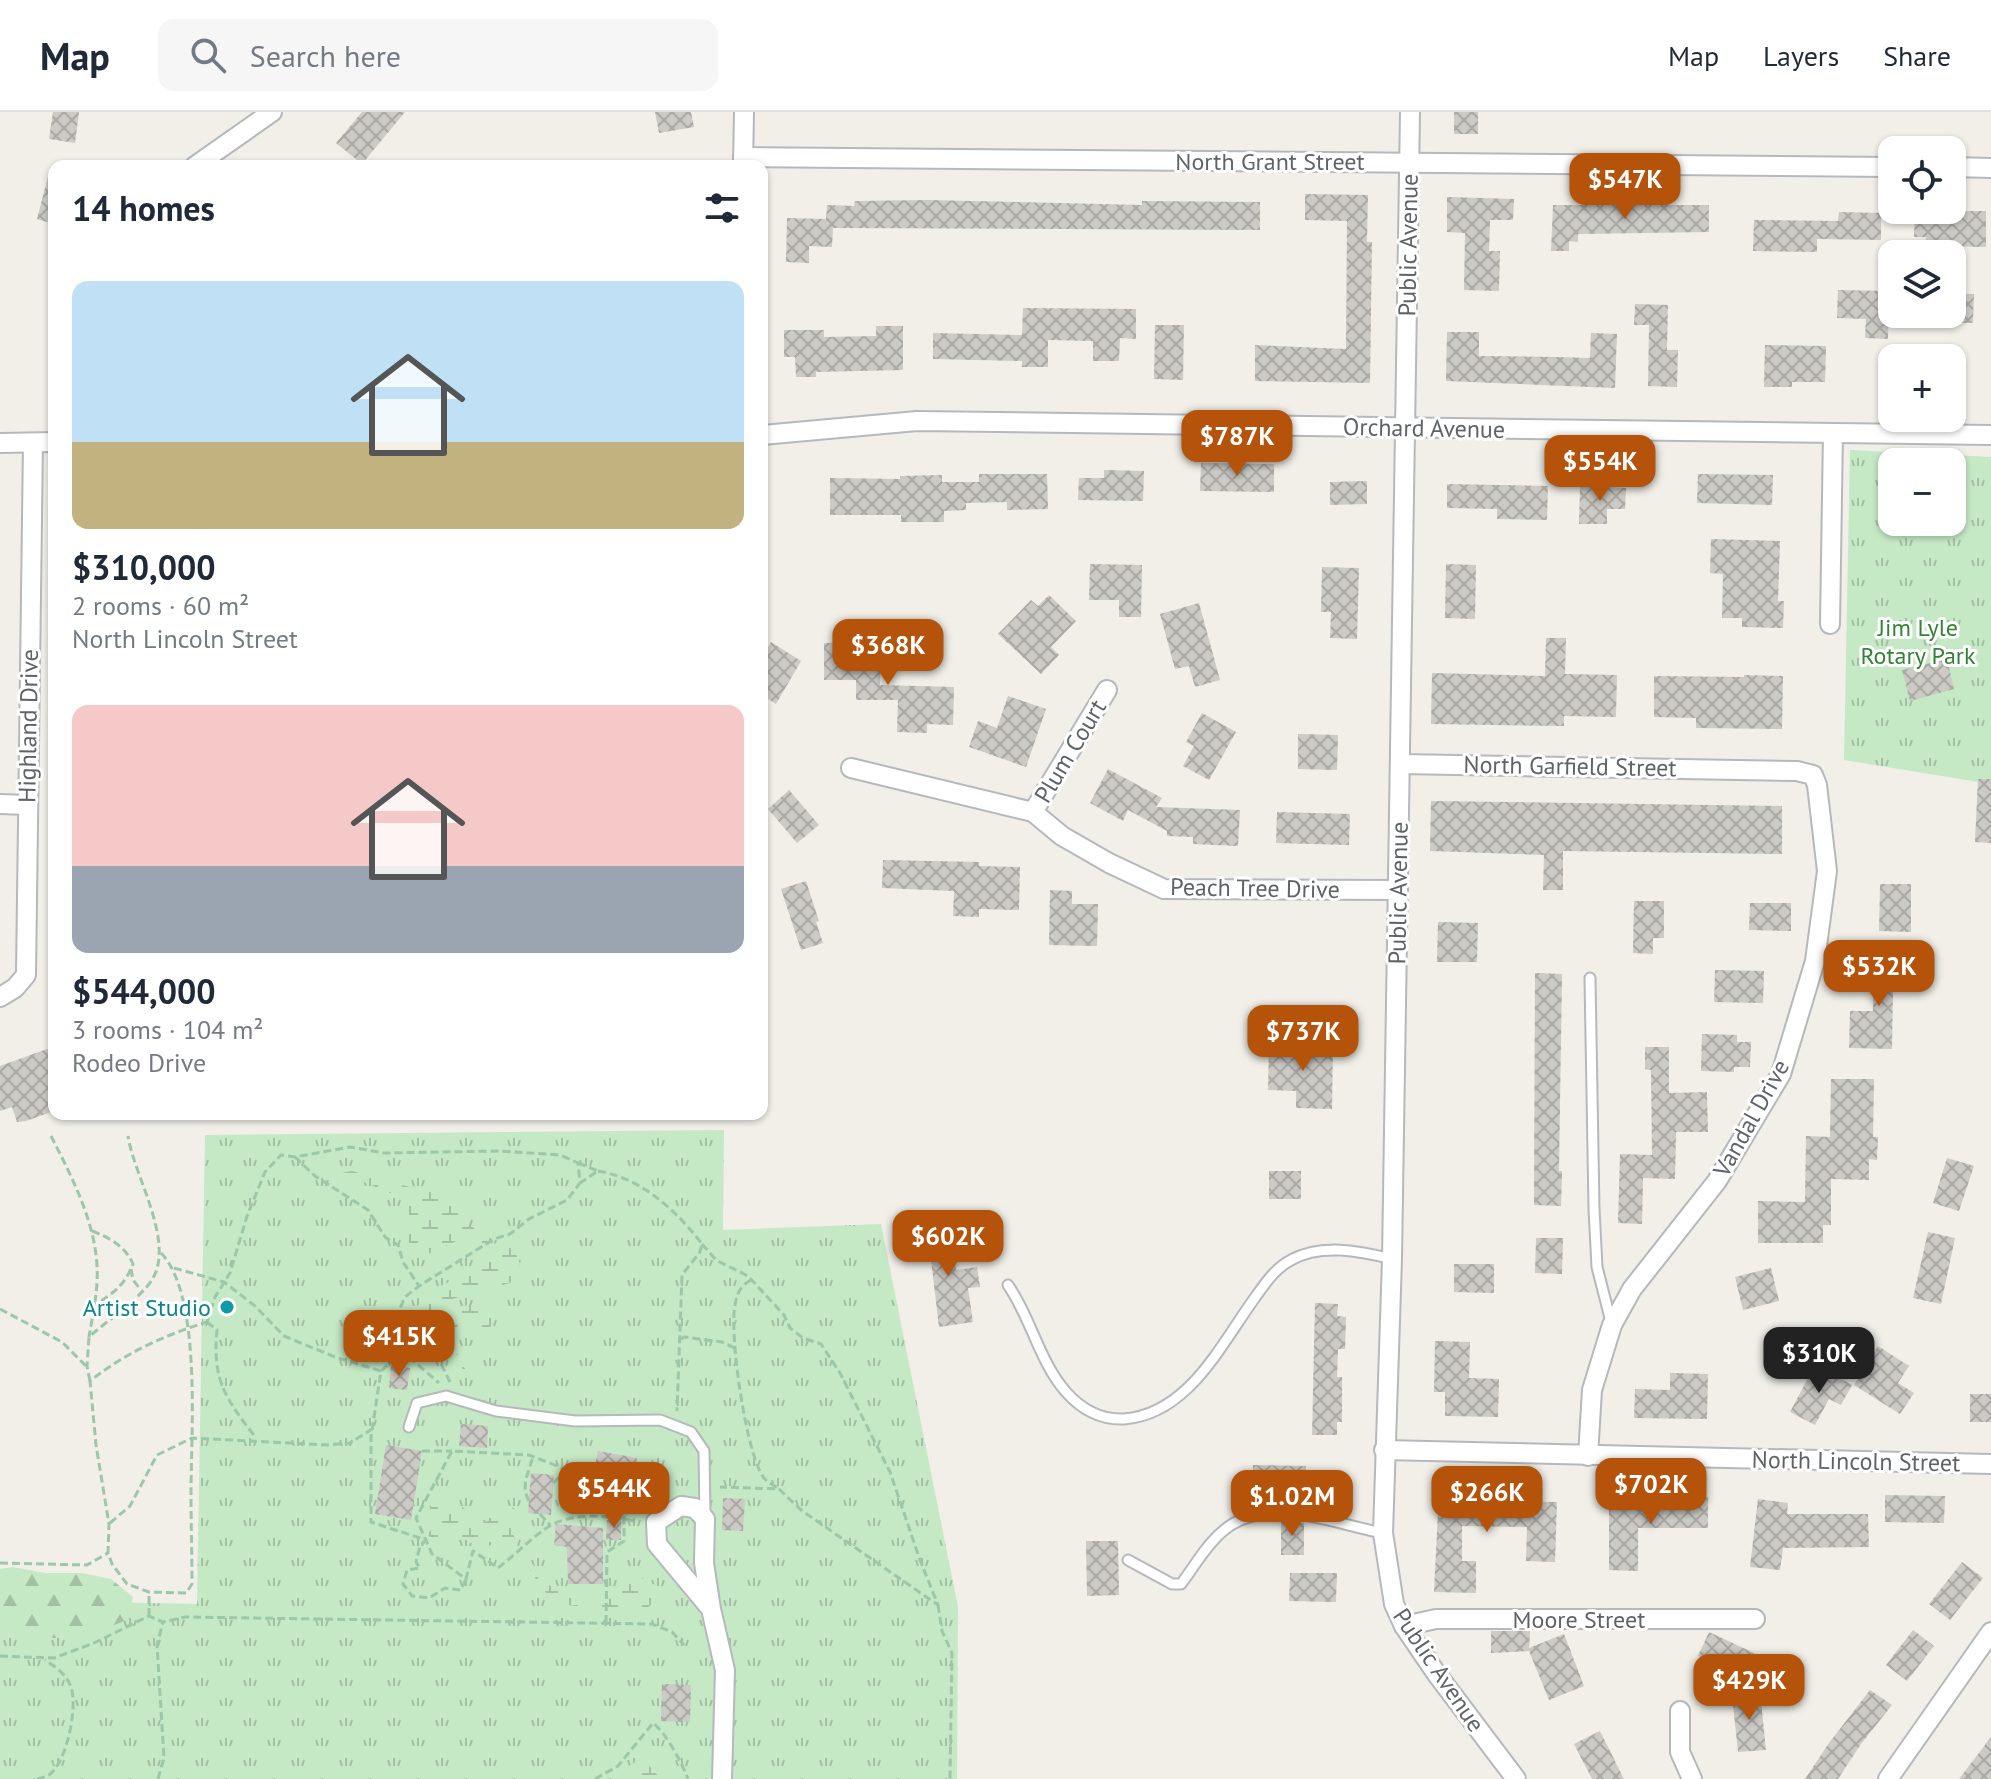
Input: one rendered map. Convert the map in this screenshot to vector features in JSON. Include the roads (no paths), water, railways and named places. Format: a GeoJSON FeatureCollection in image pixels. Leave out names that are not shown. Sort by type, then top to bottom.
{"type":"FeatureCollection","features":[{"type":"Feature","properties":{"kind":"street"},"geometry":{"type":"LineString","coordinates":[[204,160],[272,112]]}},
{"type":"Feature","properties":{"kind":"street"},"geometry":{"type":"LineString","coordinates":[[743,160],[744,112]]}},
{"type":"Feature","properties":{"kind":"street","name":"Public Avenue"},"geometry":{"type":"LineString","coordinates":[[1410,112],[1392,1259],[1383,1533],[1394,1604],[1404,1626],[1516,1779]]}},
{"type":"Feature","properties":{"kind":"street","name":"North Grant Street"},"geometry":{"type":"LineString","coordinates":[[768,162],[1878,167]]}},
{"type":"Feature","properties":{"kind":"street"},"geometry":{"type":"LineString","coordinates":[[1966,167],[1991,168]]}},
{"type":"Feature","properties":{"kind":"street","name":"Orchard Avenue"},"geometry":{"type":"LineString","coordinates":[[768,434],[917,421],[1991,435]]}},
{"type":"Feature","properties":{"kind":"street"},"geometry":{"type":"LineString","coordinates":[[1830,624],[1833,433]]}},
{"type":"Feature","properties":{"kind":"street"},"geometry":{"type":"LineString","coordinates":[[0,443],[48,442]]}},
{"type":"Feature","properties":{"kind":"street","name":"Highland Drive"},"geometry":{"type":"LineString","coordinates":[[0,997],[15,988],[26,975],[33,443]]}},
{"type":"Feature","properties":{"kind":"street","name":"Plum Court"},"geometry":{"type":"LineString","coordinates":[[1033,812],[1107,690]]}},
{"type":"Feature","properties":{"kind":"street","name":"North Garfield Street"},"geometry":{"type":"LineString","coordinates":[[1400,764],[1740,769]]}},
{"type":"Feature","properties":{"kind":"street","name":"Peach Tree Drive"},"geometry":{"type":"LineString","coordinates":[[851,768],[1033,812],[1062,836],[1164,889],[1398,890]]}},
{"type":"Feature","properties":{"kind":"street","name":"Vandal Drive"},"geometry":{"type":"LineString","coordinates":[[1588,1456],[1592,1390],[1612,1325],[1632,1289],[1717,1181],[1781,1074],[1815,961],[1827,871],[1817,785],[1813,775],[1797,771],[1740,769]]}},
{"type":"Feature","properties":{"kind":"street"},"geometry":{"type":"LineString","coordinates":[[0,804],[27,805]]}},
{"type":"Feature","properties":{"kind":"street","name":"North Lincoln Street"},"geometry":{"type":"LineString","coordinates":[[1384,1450],[1991,1464]]}},
{"type":"Feature","properties":{"kind":"street"},"geometry":{"type":"LineString","coordinates":[[711,1609],[657,1544],[656,1522],[681,1506],[695,1508],[705,1519],[704,1563],[725,1670],[722,1779]]}},
{"type":"Feature","properties":{"kind":"street","name":"Moore Street"},"geometry":{"type":"LineString","coordinates":[[1404,1626],[1436,1619],[1755,1619]]}},
{"type":"Feature","properties":{"kind":"street"},"geometry":{"type":"LineString","coordinates":[[1888,1779],[1991,1632]]}},
{"type":"Feature","properties":{"kind":"street"},"geometry":{"type":"LineString","coordinates":[[1680,1711],[1680,1752],[1692,1779]]}},
{"type":"Feature","properties":{"kind":"lane"},"geometry":{"type":"LineString","coordinates":[[1590,978],[1594,1224],[1597,1267],[1612,1325]]}},
{"type":"Feature","properties":{"kind":"lane"},"geometry":{"type":"LineString","coordinates":[[1008,1285],[1052,1372],[1067,1393],[1099,1417],[1111,1420],[1143,1417],[1173,1402],[1208,1365],[1275,1271],[1291,1259],[1308,1253],[1354,1250],[1392,1259]]}},
{"type":"Feature","properties":{"kind":"lane"},"geometry":{"type":"LineString","coordinates":[[409,1427],[417,1403],[446,1396],[496,1411],[575,1421],[660,1420],[691,1432],[704,1451],[705,1519]]}},
{"type":"Feature","properties":{"kind":"lane"},"geometry":{"type":"LineString","coordinates":[[1128,1560],[1172,1584],[1181,1584],[1221,1532],[1252,1514],[1298,1513],[1383,1533]]}},
{"type":"Feature","properties":{"kind":"place","name":"Artist Studio"},"geometry":{"type":"Point","coordinates":[227,1307]}},
{"type":"Feature","properties":{"kind":"park label","name":"Jim Lyle Rotary Park"},"geometry":{"type":"Point","coordinates":[1918,641]}}]}
